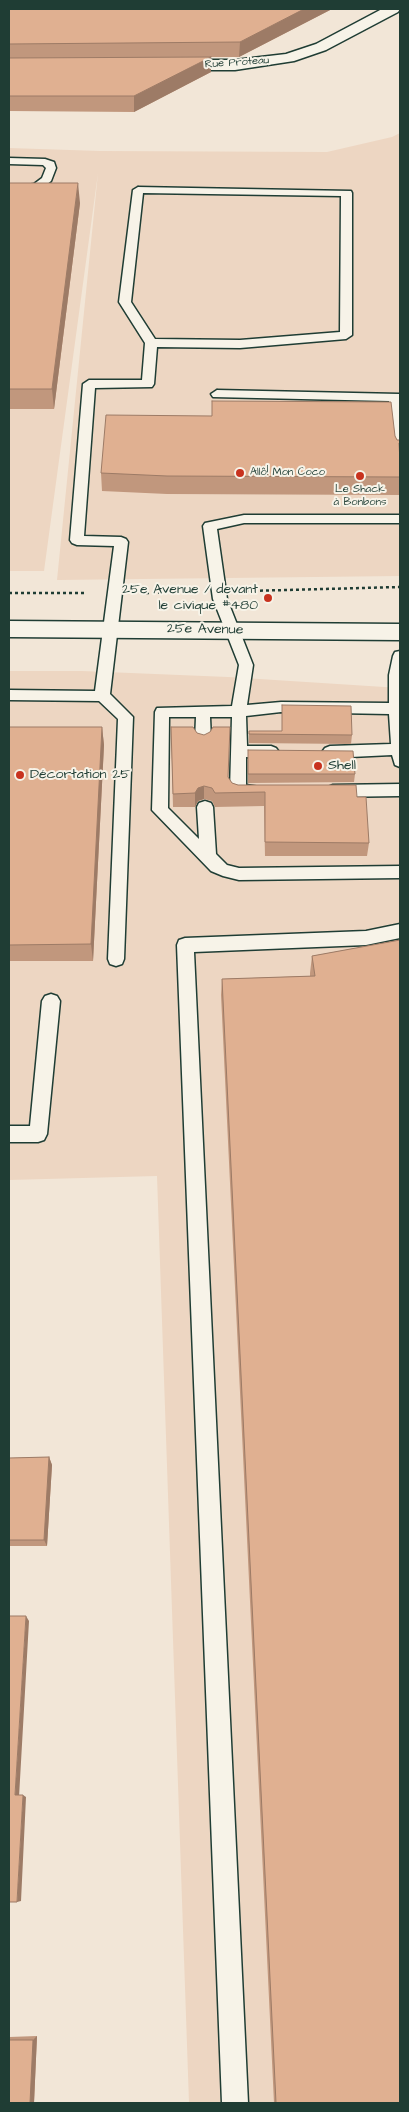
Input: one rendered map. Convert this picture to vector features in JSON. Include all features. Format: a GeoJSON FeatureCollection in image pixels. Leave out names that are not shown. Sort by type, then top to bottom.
{"type":"FeatureCollection","features":[{"type":"Feature","properties":{"kind":"street","name":"Rue Proteau"},"geometry":{"type":"LineString","coordinates":[[158,66],[235,65],[288,58],[321,47],[393,9]]}},
{"type":"Feature","properties":{"kind":"street","name":"25e Avenue"},"geometry":{"type":"LineString","coordinates":[[9,628],[400,632]]}},
{"type":"Feature","properties":{"kind":"lane"},"geometry":{"type":"LineString","coordinates":[[9,161],[44,162],[50,164],[51,168],[47,178],[37,187],[9,191]]}},
{"type":"Feature","properties":{"kind":"lane"},"geometry":{"type":"LineString","coordinates":[[102,696],[121,542],[77,540],[89,384],[148,384],[151,343],[125,302],[138,190],[347,193],[346,335],[240,344],[151,343]]}},
{"type":"Feature","properties":{"kind":"lane"},"geometry":{"type":"LineString","coordinates":[[217,394],[396,397],[400,453]]}},
{"type":"Feature","properties":{"kind":"lane"},"geometry":{"type":"LineString","coordinates":[[274,791],[238,791],[239,711],[246,665],[220,599],[210,526],[244,519],[400,519]]}},
{"type":"Feature","properties":{"kind":"lane"},"geometry":{"type":"LineString","coordinates":[[312,752],[400,753],[396,709],[396,675],[400,656]]}},
{"type":"Feature","properties":{"kind":"lane"},"geometry":{"type":"LineString","coordinates":[[9,695],[102,696],[126,717],[116,959]]}},
{"type":"Feature","properties":{"kind":"lane"},"geometry":{"type":"LineString","coordinates":[[396,709],[281,707],[239,711],[162,712],[160,810],[211,861],[223,870],[239,874],[400,872]]}},
{"type":"Feature","properties":{"kind":"lane"},"geometry":{"type":"LineString","coordinates":[[203,712],[203,741]]}},
{"type":"Feature","properties":{"kind":"lane"},"geometry":{"type":"LineString","coordinates":[[239,751],[282,752]]}},
{"type":"Feature","properties":{"kind":"lane"},"geometry":{"type":"LineString","coordinates":[[319,791],[400,790]]}},
{"type":"Feature","properties":{"kind":"lane"},"geometry":{"type":"LineString","coordinates":[[205,807],[207,849],[211,861]]}},
{"type":"Feature","properties":{"kind":"lane"},"geometry":{"type":"LineString","coordinates":[[235,2103],[185,945],[340,940],[366,938],[400,931]]}},
{"type":"Feature","properties":{"kind":"lane"},"geometry":{"type":"LineString","coordinates":[[9,1134],[38,1134],[51,1001]]}},
{"type":"Feature","properties":{"kind":"path"},"geometry":{"type":"LineString","coordinates":[[244,592],[400,588]]}},
{"type":"Feature","properties":{"kind":"path"},"geometry":{"type":"LineString","coordinates":[[146,593],[192,592]]}},
{"type":"Feature","properties":{"kind":"path"},"geometry":{"type":"LineString","coordinates":[[9,593],[86,593]]}},
{"type":"Feature","properties":{"kind":"shaded area"},"geometry":{"type":"Polygon","coordinates":[[[400,133],[400,576],[57,580],[98,173],[44,571],[9,571],[9,148],[100,151],[327,152],[392,137],[400,133]]]}},
{"type":"Feature","properties":{"kind":"shaded area"},"geometry":{"type":"Polygon","coordinates":[[[9,671],[82,671],[228,677],[400,688],[400,2103],[189,2103],[157,1176],[9,1180],[9,671]]]}},
{"type":"Feature","properties":{"kind":"building"},"geometry":{"type":"Polygon","coordinates":[[[9,9],[304,9],[240,42],[9,44],[9,9]]]}},
{"type":"Feature","properties":{"kind":"building"},"geometry":{"type":"Polygon","coordinates":[[[211,57],[134,96],[9,96],[9,58],[211,57]]]}},
{"type":"Feature","properties":{"kind":"building"},"geometry":{"type":"Polygon","coordinates":[[[9,183],[78,183],[52,389],[9,389],[9,183]]]}},
{"type":"Feature","properties":{"kind":"building"},"geometry":{"type":"Polygon","coordinates":[[[212,401],[391,402],[395,436],[397,440],[400,440],[400,477],[167,476],[101,473],[106,415],[212,416],[212,401]]]}},
{"type":"Feature","properties":{"kind":"building"},"geometry":{"type":"Polygon","coordinates":[[[282,705],[351,706],[352,735],[249,734],[249,731],[282,731],[282,705]]]}},
{"type":"Feature","properties":{"kind":"building"},"geometry":{"type":"Polygon","coordinates":[[[9,727],[102,727],[91,944],[9,945],[9,727]]]}},
{"type":"Feature","properties":{"kind":"building"},"geometry":{"type":"Polygon","coordinates":[[[171,727],[193,727],[197,733],[204,735],[210,732],[213,727],[230,727],[228,777],[232,783],[238,785],[356,785],[357,797],[366,797],[369,843],[265,842],[265,792],[215,793],[212,788],[204,786],[198,788],[195,793],[173,794],[171,727]]]}},
{"type":"Feature","properties":{"kind":"building"},"geometry":{"type":"Polygon","coordinates":[[[248,750],[353,751],[355,774],[248,774],[248,750]]]}},
{"type":"Feature","properties":{"kind":"building"},"geometry":{"type":"Polygon","coordinates":[[[400,940],[400,2103],[276,2103],[222,979],[315,976],[312,956],[400,940]]]}},
{"type":"Feature","properties":{"kind":"building"},"geometry":{"type":"Polygon","coordinates":[[[49,1457],[44,1540],[9,1540],[9,1458],[49,1457]]]}},
{"type":"Feature","properties":{"kind":"building"},"geometry":{"type":"Polygon","coordinates":[[[9,1616],[26,1616],[15,1795],[23,1795],[17,1902],[9,1902],[9,1616]]]}},
{"type":"Feature","properties":{"kind":"building"},"geometry":{"type":"Polygon","coordinates":[[[9,2040],[33,2040],[30,2103],[9,2103],[9,2040]]]}},
{"type":"Feature","properties":{"kind":"place","name":"Allô! Mon Coco"},"geometry":{"type":"Point","coordinates":[240,473]}},
{"type":"Feature","properties":{"kind":"place","name":"Le Shack à Bonbons"},"geometry":{"type":"Point","coordinates":[360,476]}},
{"type":"Feature","properties":{"kind":"place","name":"25e Avenue / devant le civique #480"},"geometry":{"type":"Point","coordinates":[268,598]}},
{"type":"Feature","properties":{"kind":"place","name":"Shell"},"geometry":{"type":"Point","coordinates":[318,766]}},
{"type":"Feature","properties":{"kind":"place","name":"Décortation 25"},"geometry":{"type":"Point","coordinates":[20,775]}}]}
